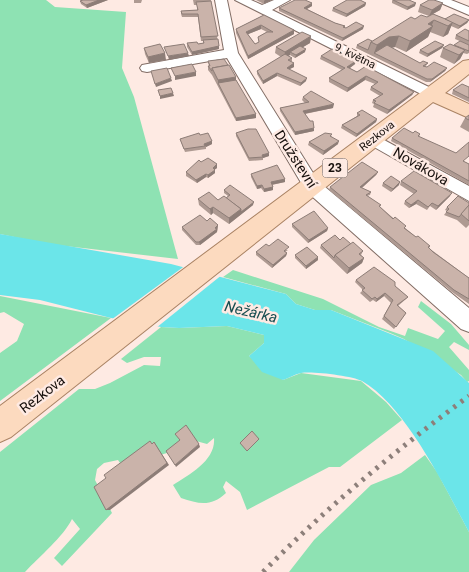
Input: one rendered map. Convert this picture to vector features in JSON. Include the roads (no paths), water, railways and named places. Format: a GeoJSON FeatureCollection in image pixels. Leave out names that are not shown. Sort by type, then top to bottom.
{"type":"FeatureCollection","features":[{"type":"Feature","properties":{"kind":"main road","name":"Rezkova"},"geometry":{"type":"LineString","coordinates":[[0,426],[469,65]]}},
{"type":"Feature","properties":{"kind":"main road","name":"9. května"},"geometry":{"type":"LineString","coordinates":[[432,94],[469,112]]}},
{"type":"Feature","properties":{"kind":"street","name":"Družstevní"},"geometry":{"type":"LineString","coordinates":[[221,0],[231,53],[312,186],[321,196],[469,322]]}},
{"type":"Feature","properties":{"kind":"street","name":"9. května"},"geometry":{"type":"LineString","coordinates":[[241,0],[432,94]]}},
{"type":"Feature","properties":{"kind":"street"},"geometry":{"type":"LineString","coordinates":[[262,10],[284,0]]}},
{"type":"Feature","properties":{"kind":"street"},"geometry":{"type":"LineString","coordinates":[[440,0],[469,11]]}},
{"type":"Feature","properties":{"kind":"street"},"geometry":{"type":"LineString","coordinates":[[147,68],[231,53]]}},
{"type":"Feature","properties":{"kind":"street","name":"Novákova"},"geometry":{"type":"LineString","coordinates":[[373,139],[469,194]]}},
{"type":"Feature","properties":{"kind":"water","name":"Nežárka"},"geometry":{"type":"Polygon","coordinates":[[[0,234],[171,264],[286,294],[296,304],[315,310],[331,310],[433,351],[469,383],[469,532],[436,471],[409,428],[378,393],[362,381],[323,373],[299,374],[283,380],[262,372],[249,356],[264,343],[264,335],[227,326],[161,327],[111,318],[40,300],[0,295],[0,234]]]}},
{"type":"Feature","properties":{"kind":"railway"},"geometry":{"type":"LineString","coordinates":[[263,572],[363,480],[469,396]]}}]}
